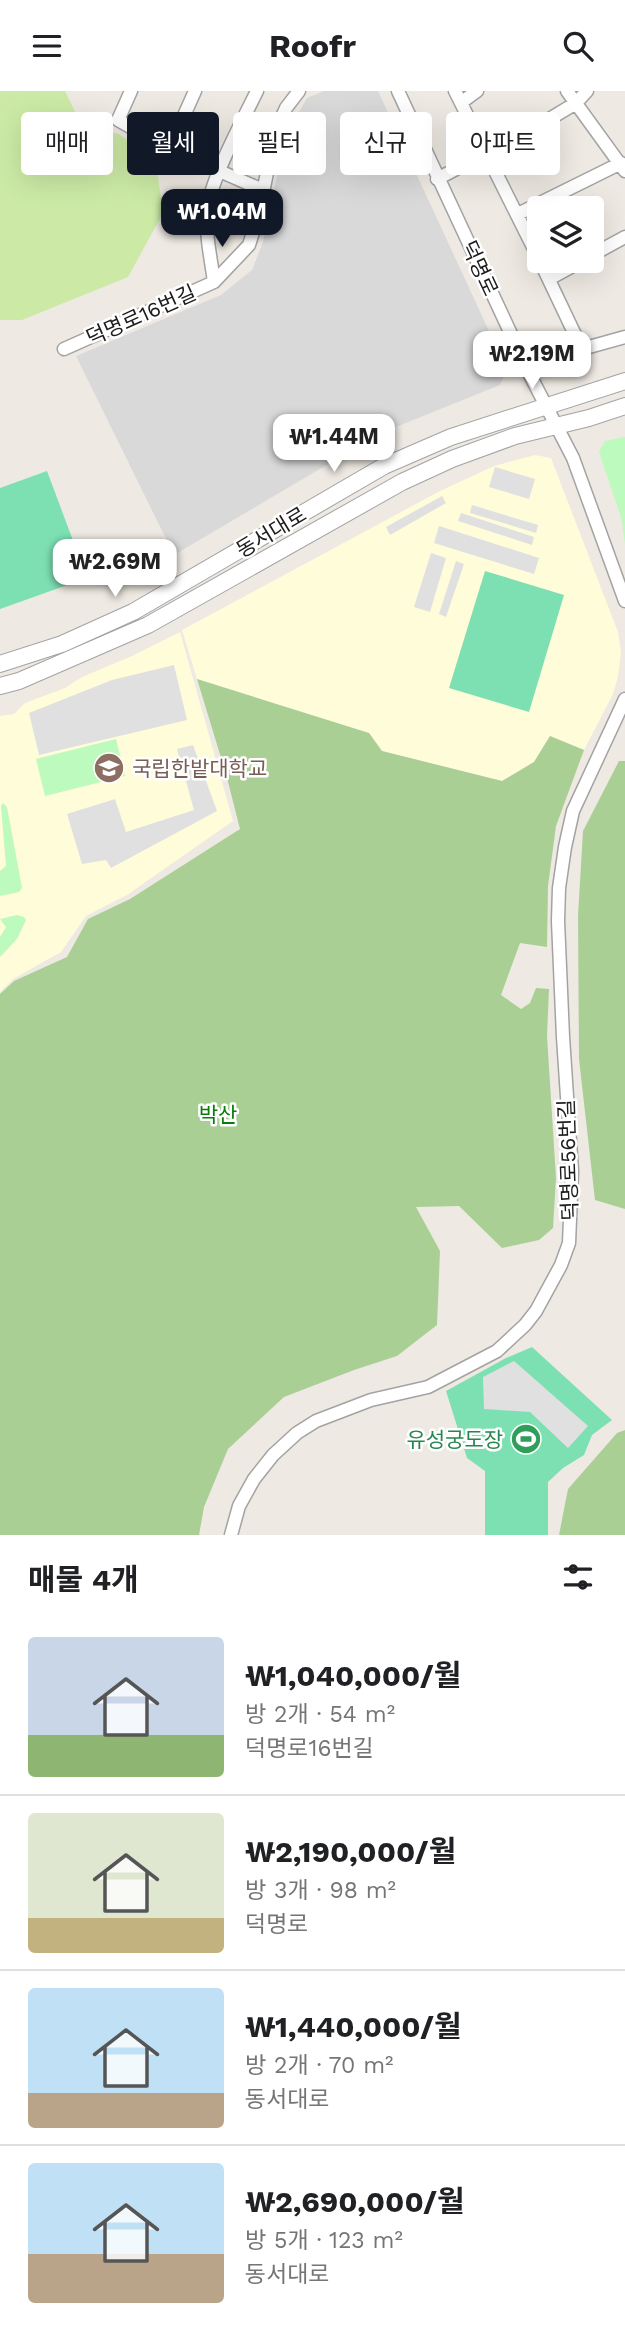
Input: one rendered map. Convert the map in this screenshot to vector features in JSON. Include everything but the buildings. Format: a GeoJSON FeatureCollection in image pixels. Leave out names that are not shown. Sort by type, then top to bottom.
{"type":"FeatureCollection","features":[{"type":"Feature","properties":{"kind":"street"},"geometry":{"type":"LineString","coordinates":[[127,125],[118,120],[131,91]]}},
{"type":"Feature","properties":{"kind":"street"},"geometry":{"type":"LineString","coordinates":[[186,112],[195,91]]}},
{"type":"Feature","properties":{"kind":"street"},"geometry":{"type":"LineString","coordinates":[[214,282],[208,204],[220,171],[257,91]]}},
{"type":"Feature","properties":{"kind":"street","name":"덕명로16번길"},"geometry":{"type":"LineString","coordinates":[[64,349],[214,282],[248,245],[259,213],[275,132],[286,108],[299,91]]}},
{"type":"Feature","properties":{"kind":"street","name":"덕명로"},"geometry":{"type":"LineString","coordinates":[[398,91],[573,459],[625,601]]}},
{"type":"Feature","properties":{"kind":"street"},"geometry":{"type":"LineString","coordinates":[[404,103],[413,91]]}},
{"type":"Feature","properties":{"kind":"street"},"geometry":{"type":"LineString","coordinates":[[459,97],[477,91]]}},
{"type":"Feature","properties":{"kind":"street"},"geometry":{"type":"LineString","coordinates":[[517,214],[623,167],[567,91]]}},
{"type":"Feature","properties":{"kind":"street"},"geometry":{"type":"LineString","coordinates":[[560,112],[576,103],[587,91]]}},
{"type":"Feature","properties":{"kind":"street"},"geometry":{"type":"LineString","coordinates":[[220,171],[263,190]]}},
{"type":"Feature","properties":{"kind":"street"},"geometry":{"type":"LineString","coordinates":[[438,179],[446,175]]}},
{"type":"Feature","properties":{"kind":"street"},"geometry":{"type":"LineString","coordinates":[[498,175],[527,235]]}},
{"type":"Feature","properties":{"kind":"street"},"geometry":{"type":"LineString","coordinates":[[604,248],[625,237]]}},
{"type":"Feature","properties":{"kind":"street"},"geometry":{"type":"LineString","coordinates":[[546,273],[578,341],[589,347],[625,337]]}},
{"type":"Feature","properties":{"kind":"street"},"geometry":{"type":"LineString","coordinates":[[549,279],[560,273]]}},
{"type":"Feature","properties":{"kind":"street","name":"동서대로"},"geometry":{"type":"LineString","coordinates":[[0,664],[62,644],[132,612],[384,466],[451,437],[625,381]]}},
{"type":"Feature","properties":{"kind":"street","name":"동서대로"},"geometry":{"type":"LineString","coordinates":[[0,686],[19,681],[148,625],[402,482],[488,445],[625,406]]}},
{"type":"Feature","properties":{"kind":"street"},"geometry":{"type":"LineString","coordinates":[[621,714],[625,691]]}},
{"type":"Feature","properties":{"kind":"street","name":"덕명로56번길"},"geometry":{"type":"LineString","coordinates":[[231,1535],[239,1506],[254,1479],[273,1455],[297,1433],[316,1421],[371,1400],[428,1387],[497,1352],[536,1311],[561,1265],[569,1243],[572,1171],[563,1037],[559,888],[573,811],[621,714],[625,699]]}},
{"type":"Feature","properties":{"kind":"shaded area"},"geometry":{"type":"Polygon","coordinates":[[[324,91],[378,91],[388,112],[340,112],[340,175],[417,175],[507,370],[500,385],[381,433],[174,555],[76,356],[221,295],[252,270],[263,242],[277,175],[326,175],[326,112],[299,112],[307,98],[324,91]]]}},
{"type":"Feature","properties":{"kind":"shaded area"},"geometry":{"type":"Polygon","coordinates":[[[535,455],[551,458],[618,632],[621,652],[618,677],[613,694],[584,750],[550,736],[534,762],[502,781],[382,751],[369,733],[197,679],[182,630],[440,491],[494,466],[535,455]]]}},
{"type":"Feature","properties":{"kind":"shaded area"},"geometry":{"type":"Polygon","coordinates":[[[495,467],[535,479],[529,499],[489,487],[495,467]]]}},
{"type":"Feature","properties":{"kind":"shaded area"},"geometry":{"type":"Polygon","coordinates":[[[442,496],[446,503],[390,535],[386,527],[442,496]]]}},
{"type":"Feature","properties":{"kind":"shaded area"},"geometry":{"type":"Polygon","coordinates":[[[472,505],[538,525],[536,533],[470,513],[472,505]]]}},
{"type":"Feature","properties":{"kind":"shaded area"},"geometry":{"type":"Polygon","coordinates":[[[461,513],[534,537],[532,545],[458,521],[461,513]]]}},
{"type":"Feature","properties":{"kind":"shaded area"},"geometry":{"type":"Polygon","coordinates":[[[439,526],[539,558],[534,574],[434,543],[439,526]]]}},
{"type":"Feature","properties":{"kind":"shaded area"},"geometry":{"type":"Polygon","coordinates":[[[431,553],[446,558],[430,612],[414,607],[431,553]]]}},
{"type":"Feature","properties":{"kind":"shaded area"},"geometry":{"type":"Polygon","coordinates":[[[456,561],[464,564],[446,617],[439,614],[456,561]]]}},
{"type":"Feature","properties":{"kind":"shaded area","name":"국립한밭대학교"},"geometry":{"type":"Polygon","coordinates":[[[180,632],[233,821],[127,895],[86,916],[61,952],[13,979],[0,992],[0,716],[14,714],[25,703],[65,688],[82,677],[180,632]]]}},
{"type":"Feature","properties":{"kind":"shaded area"},"geometry":{"type":"Polygon","coordinates":[[[174,665],[187,720],[39,755],[29,713],[112,680],[174,665]]]}},
{"type":"Feature","properties":{"kind":"shaded area"},"geometry":{"type":"Polygon","coordinates":[[[193,745],[217,811],[111,868],[106,860],[82,864],[67,814],[115,799],[126,832],[194,810],[177,749],[193,745]]]}},
{"type":"Feature","properties":{"kind":"shaded area"},"geometry":{"type":"Polygon","coordinates":[[[514,1361],[588,1426],[568,1448],[530,1412],[484,1409],[483,1377],[514,1361]]]}},
{"type":"Feature","properties":{"kind":"green space"},"geometry":{"type":"Polygon","coordinates":[[[0,91],[65,91],[75,112],[21,112],[21,175],[113,175],[113,133],[119,134],[127,140],[127,175],[158,175],[163,213],[128,277],[22,320],[0,320],[0,91]]]}},
{"type":"Feature","properties":{"kind":"green space"},"geometry":{"type":"Polygon","coordinates":[[[625,437],[625,545],[622,520],[599,452],[605,441],[625,437]]]}},
{"type":"Feature","properties":{"kind":"green space"},"geometry":{"type":"Polygon","coordinates":[[[47,471],[87,578],[0,609],[0,488],[47,471]]]}},
{"type":"Feature","properties":{"kind":"green space"},"geometry":{"type":"Polygon","coordinates":[[[485,571],[564,595],[529,712],[449,688],[485,571]]]}},
{"type":"Feature","properties":{"kind":"green space","name":"박산"},"geometry":{"type":"Polygon","coordinates":[[[197,679],[369,733],[382,751],[502,781],[534,762],[550,736],[584,750],[556,826],[548,886],[547,947],[520,943],[501,995],[521,1009],[530,1003],[536,988],[549,989],[547,1036],[556,1178],[553,1228],[539,1240],[502,1248],[459,1206],[416,1207],[440,1251],[437,1325],[397,1356],[284,1397],[228,1449],[204,1507],[199,1535],[0,1535],[0,994],[14,981],[67,957],[88,919],[130,899],[240,829],[197,679]]]}},
{"type":"Feature","properties":{"kind":"green space"},"geometry":{"type":"Polygon","coordinates":[[[116,739],[125,776],[45,796],[36,759],[116,739]]]}},
{"type":"Feature","properties":{"kind":"green space"},"geometry":{"type":"Polygon","coordinates":[[[619,761],[625,761],[625,1209],[595,1200],[579,1059],[578,916],[583,831],[619,761]]]}},
{"type":"Feature","properties":{"kind":"green space"},"geometry":{"type":"Polygon","coordinates":[[[3,803],[7,807],[22,888],[19,892],[0,896],[0,871],[6,866],[1,806],[3,803]]]}},
{"type":"Feature","properties":{"kind":"green space"},"geometry":{"type":"Polygon","coordinates":[[[17,915],[26,920],[17,939],[0,957],[0,937],[6,927],[0,919],[17,915]]]}},
{"type":"Feature","properties":{"kind":"green space","name":"유성궁도장"},"geometry":{"type":"Polygon","coordinates":[[[532,1347],[612,1420],[592,1435],[584,1455],[563,1468],[548,1482],[548,1535],[485,1535],[485,1471],[467,1458],[446,1391],[532,1347]]]}},
{"type":"Feature","properties":{"kind":"green space"},"geometry":{"type":"Polygon","coordinates":[[[625,1430],[625,1535],[559,1535],[568,1489],[617,1433],[625,1430]]]}},
{"type":"Feature","properties":{"kind":"place","name":"국립한밭대학교"},"geometry":{"type":"Point","coordinates":[109,768]}},
{"type":"Feature","properties":{"kind":"place","name":"유성궁도장"},"geometry":{"type":"Point","coordinates":[526,1439]}}]}
